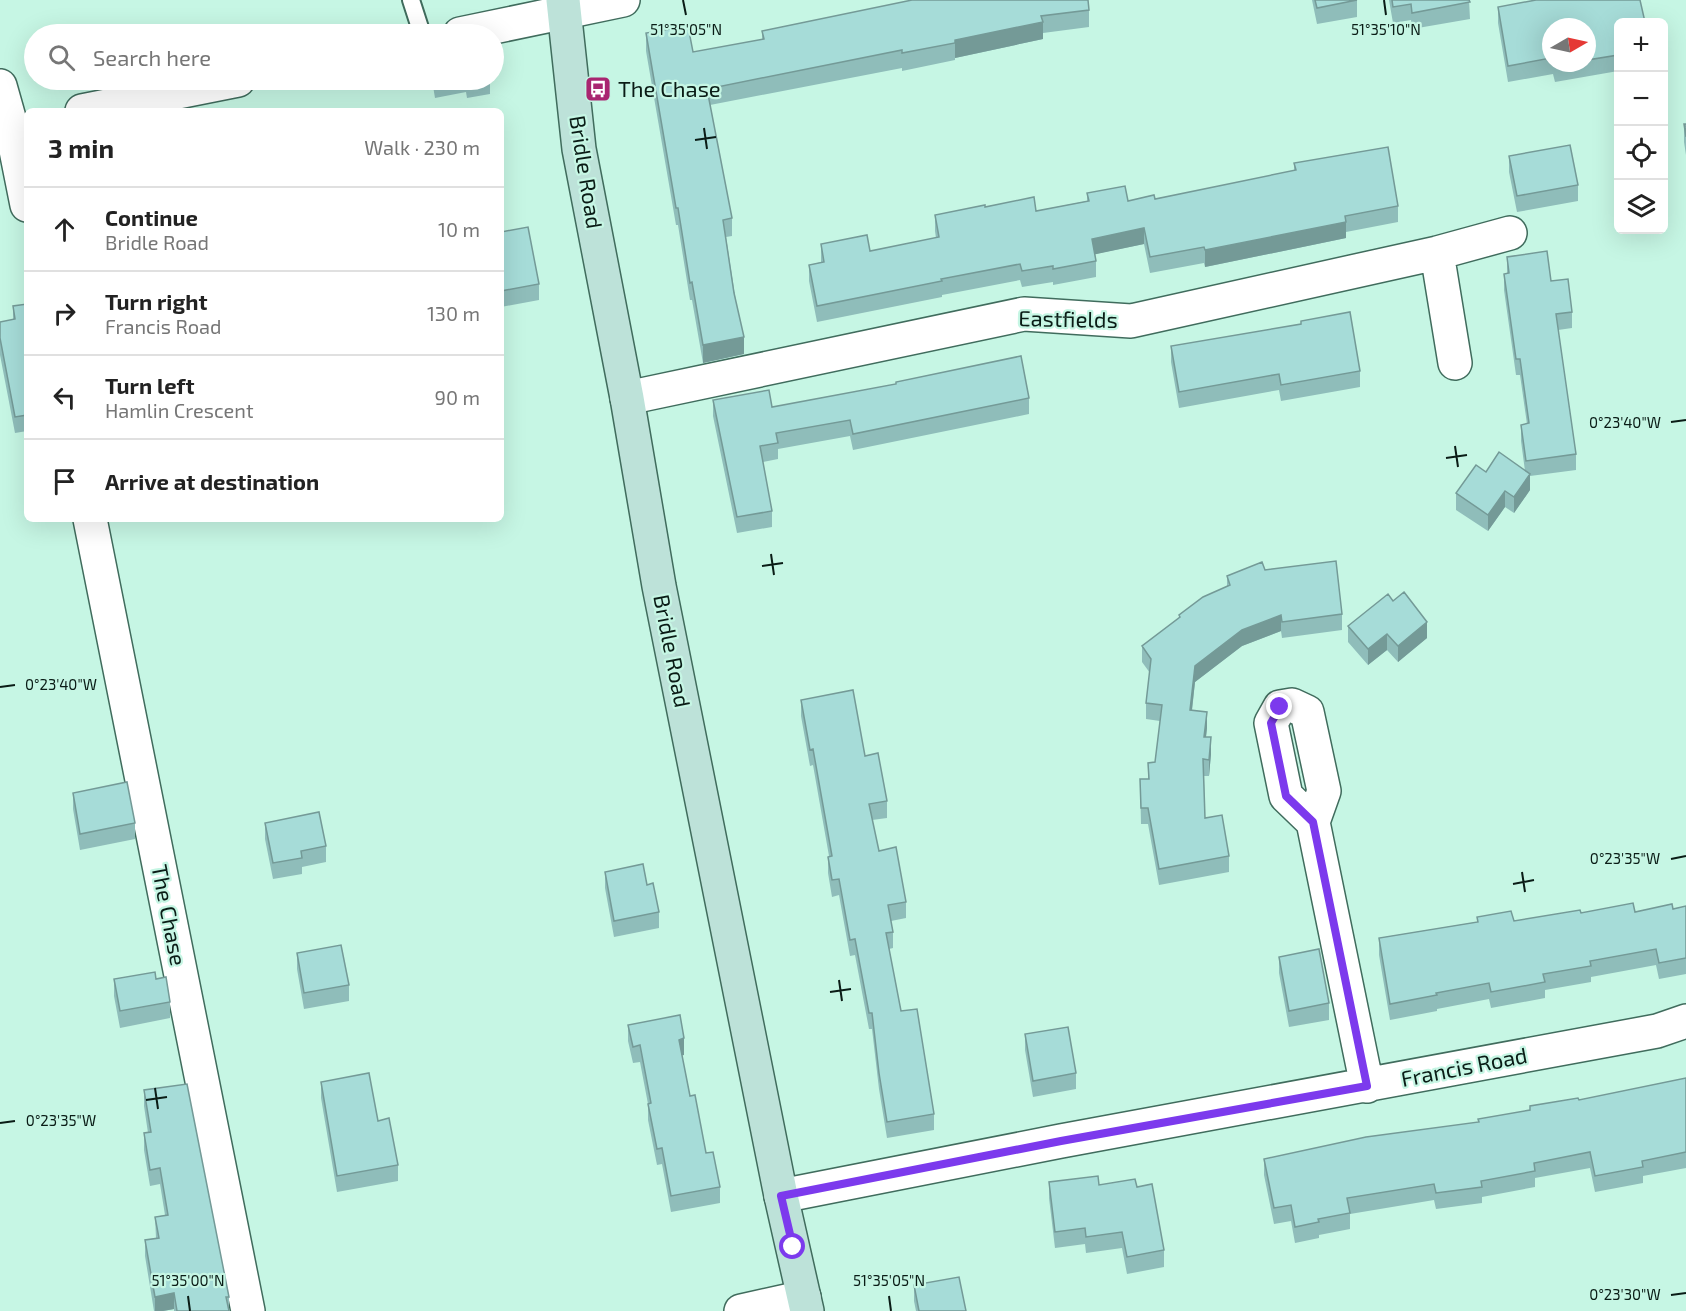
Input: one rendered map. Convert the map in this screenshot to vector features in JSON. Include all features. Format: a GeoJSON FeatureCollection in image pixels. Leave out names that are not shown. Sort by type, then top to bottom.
{"type":"FeatureCollection","features":[{"type":"Feature","properties":{"kind":"street"},"geometry":{"type":"LineString","coordinates":[[499,24],[564,7],[624,0]]}},
{"type":"Feature","properties":{"kind":"street","name":"Bridle Road"},"geometry":{"type":"LineString","coordinates":[[564,7],[579,150],[627,398],[658,586],[781,1196],[806,1304]]}},
{"type":"Feature","properties":{"kind":"street"},"geometry":{"type":"LineString","coordinates":[[0,86],[19,124],[24,175]]}},
{"type":"Feature","properties":{"kind":"street"},"geometry":{"type":"LineString","coordinates":[[97,108],[188,90]]}},
{"type":"Feature","properties":{"kind":"street","name":"Eastfields"},"geometry":{"type":"LineString","coordinates":[[627,398],[1024,314],[1131,321],[1437,253],[1510,233]]}},
{"type":"Feature","properties":{"kind":"street"},"geometry":{"type":"LineString","coordinates":[[1437,253],[1455,363]]}},
{"type":"Feature","properties":{"kind":"street","name":"The Chase"},"geometry":{"type":"LineString","coordinates":[[91,522],[248,1311]]}},
{"type":"Feature","properties":{"kind":"street"},"geometry":{"type":"LineString","coordinates":[[1313,822],[1367,1086]]}},
{"type":"Feature","properties":{"kind":"street","name":"Francis Road"},"geometry":{"type":"LineString","coordinates":[[781,1196],[1061,1141],[1657,1031],[1686,1021]]}},
{"type":"Feature","properties":{"kind":"street"},"geometry":{"type":"LineString","coordinates":[[741,1311],[806,1304]]}},
{"type":"Feature","properties":{"kind":"lane"},"geometry":{"type":"LineString","coordinates":[[411,0],[419,24]]}},
{"type":"Feature","properties":{"kind":"building"},"geometry":{"type":"Polygon","coordinates":[[[912,0],[1088,0],[1089,10],[1041,16],[1043,22],[955,40],[955,43],[902,53],[902,50],[707,89],[732,218],[723,220],[734,293],[744,337],[703,345],[678,208],[676,208],[646,33],[688,26],[693,52],[764,39],[762,31],[912,0]]]}},
{"type":"Feature","properties":{"kind":"building"},"geometry":{"type":"Polygon","coordinates":[[[1315,0],[1357,0],[1317,8],[1315,0]]]}},
{"type":"Feature","properties":{"kind":"building"},"geometry":{"type":"Polygon","coordinates":[[[1392,0],[1469,0],[1470,2],[1412,13],[1411,4],[1393,7],[1392,0]]]}},
{"type":"Feature","properties":{"kind":"building"},"geometry":{"type":"Polygon","coordinates":[[[1536,0],[1640,0],[1644,18],[1614,18],[1614,56],[1596,59],[1596,18],[1542,18],[1542,60],[1508,66],[1498,7],[1536,0]]]}},
{"type":"Feature","properties":{"kind":"building"},"geometry":{"type":"Polygon","coordinates":[[[1570,145],[1578,185],[1517,196],[1509,156],[1570,145]]]}},
{"type":"Feature","properties":{"kind":"building"},"geometry":{"type":"Polygon","coordinates":[[[1388,147],[1398,206],[1345,216],[1346,222],[1205,250],[1204,247],[1150,257],[1144,228],[1092,239],[1096,261],[1053,269],[1053,266],[1022,271],[1020,264],[817,306],[809,265],[824,262],[821,244],[867,235],[870,251],[939,237],[935,215],[1034,197],[1036,211],[1089,201],[1087,193],[1125,186],[1128,201],[1154,195],[1155,199],[1296,170],[1294,163],[1388,147]]]}},
{"type":"Feature","properties":{"kind":"building"},"geometry":{"type":"Polygon","coordinates":[[[528,227],[539,284],[504,290],[504,231],[528,227]]]}},
{"type":"Feature","properties":{"kind":"building"},"geometry":{"type":"Polygon","coordinates":[[[1547,251],[1551,281],[1568,279],[1572,312],[1556,314],[1576,454],[1526,461],[1521,425],[1529,423],[1520,359],[1516,359],[1504,274],[1509,273],[1507,257],[1547,251]]]}},
{"type":"Feature","properties":{"kind":"building"},"geometry":{"type":"Polygon","coordinates":[[[24,304],[24,416],[15,417],[0,338],[0,322],[15,319],[13,306],[24,304]]]}},
{"type":"Feature","properties":{"kind":"building"},"geometry":{"type":"Polygon","coordinates":[[[1350,312],[1360,371],[1281,385],[1279,374],[1179,392],[1171,346],[1301,324],[1301,321],[1350,312]]]}},
{"type":"Feature","properties":{"kind":"building"},"geometry":{"type":"Polygon","coordinates":[[[1021,356],[1029,398],[853,434],[850,420],[776,433],[778,443],[760,446],[772,511],[737,517],[713,400],[769,390],[772,407],[896,384],[896,382],[1021,356]]]}},
{"type":"Feature","properties":{"kind":"building"},"geometry":{"type":"Polygon","coordinates":[[[1499,452],[1530,474],[1514,497],[1505,491],[1488,515],[1456,493],[1476,465],[1486,472],[1499,452]]]}},
{"type":"Feature","properties":{"kind":"building"},"geometry":{"type":"Polygon","coordinates":[[[1336,561],[1342,614],[1282,622],[1281,615],[1242,630],[1195,666],[1190,710],[1207,712],[1204,737],[1211,737],[1209,760],[1203,759],[1205,818],[1222,815],[1229,856],[1159,869],[1148,808],[1141,808],[1140,779],[1149,779],[1148,763],[1155,762],[1162,705],[1146,703],[1151,659],[1142,646],[1203,597],[1230,585],[1227,576],[1262,562],[1265,570],[1336,561]]]}},
{"type":"Feature","properties":{"kind":"building"},"geometry":{"type":"Polygon","coordinates":[[[1404,592],[1427,622],[1398,646],[1387,634],[1368,649],[1348,626],[1388,594],[1393,601],[1404,592]]]}},
{"type":"Feature","properties":{"kind":"building"},"geometry":{"type":"Polygon","coordinates":[[[853,690],[865,756],[878,753],[887,801],[869,804],[879,851],[896,847],[906,902],[888,905],[893,932],[886,933],[901,1011],[917,1009],[934,1114],[887,1122],[872,1013],[869,1013],[855,939],[850,940],[839,879],[832,880],[828,857],[832,856],[813,749],[810,750],[801,700],[853,690]]]}},
{"type":"Feature","properties":{"kind":"building"},"geometry":{"type":"Polygon","coordinates":[[[127,782],[135,823],[80,834],[73,793],[127,782]]]}},
{"type":"Feature","properties":{"kind":"building"},"geometry":{"type":"Polygon","coordinates":[[[319,812],[326,846],[301,851],[302,858],[273,863],[265,823],[319,812]]]}},
{"type":"Feature","properties":{"kind":"building"},"geometry":{"type":"Polygon","coordinates":[[[643,864],[647,885],[653,883],[659,912],[614,921],[605,872],[643,864]]]}},
{"type":"Feature","properties":{"kind":"building"},"geometry":{"type":"Polygon","coordinates":[[[1633,903],[1635,912],[1672,904],[1673,909],[1686,906],[1686,958],[1659,963],[1656,949],[1590,961],[1591,966],[1543,974],[1545,982],[1491,992],[1489,983],[1390,1004],[1379,938],[1478,922],[1477,917],[1511,911],[1514,921],[1580,910],[1581,913],[1633,903]]]}},
{"type":"Feature","properties":{"kind":"building"},"geometry":{"type":"Polygon","coordinates":[[[341,945],[349,985],[304,993],[297,953],[341,945]]]}},
{"type":"Feature","properties":{"kind":"building"},"geometry":{"type":"Polygon","coordinates":[[[1319,949],[1329,1003],[1289,1011],[1279,957],[1319,949]]]}},
{"type":"Feature","properties":{"kind":"building"},"geometry":{"type":"Polygon","coordinates":[[[155,972],[156,979],[166,977],[170,1002],[120,1011],[114,979],[155,972]]]}},
{"type":"Feature","properties":{"kind":"building"},"geometry":{"type":"Polygon","coordinates":[[[680,1015],[684,1038],[679,1040],[690,1096],[695,1095],[706,1153],[713,1152],[720,1187],[671,1196],[662,1148],[657,1149],[640,1045],[633,1047],[628,1025],[680,1015]]]}},
{"type":"Feature","properties":{"kind":"building"},"geometry":{"type":"Polygon","coordinates":[[[1068,1027],[1076,1073],[1033,1081],[1025,1034],[1068,1027]]]}},
{"type":"Feature","properties":{"kind":"building"},"geometry":{"type":"Polygon","coordinates":[[[369,1073],[378,1121],[389,1118],[398,1165],[337,1176],[321,1082],[369,1073]]]}},
{"type":"Feature","properties":{"kind":"building"},"geometry":{"type":"Polygon","coordinates":[[[1686,1078],[1686,1152],[1642,1161],[1643,1167],[1595,1176],[1590,1152],[1534,1163],[1535,1171],[1481,1181],[1482,1187],[1436,1193],[1434,1184],[1347,1198],[1350,1213],[1318,1219],[1319,1222],[1295,1227],[1291,1205],[1274,1208],[1264,1159],[1366,1137],[1479,1122],[1478,1119],[1530,1110],[1530,1106],[1578,1098],[1579,1100],[1686,1078]]]}},
{"type":"Feature","properties":{"kind":"building"},"geometry":{"type":"Polygon","coordinates":[[[187,1084],[229,1297],[226,1297],[229,1311],[177,1311],[174,1293],[155,1297],[145,1240],[159,1238],[155,1217],[168,1215],[160,1168],[150,1170],[144,1133],[151,1132],[144,1090],[187,1084]]]}},
{"type":"Feature","properties":{"kind":"building"},"geometry":{"type":"Polygon","coordinates":[[[1098,1176],[1099,1185],[1135,1179],[1137,1187],[1152,1184],[1164,1250],[1127,1257],[1122,1232],[1086,1237],[1085,1228],[1055,1232],[1049,1182],[1098,1176]]]}},
{"type":"Feature","properties":{"kind":"building"},"geometry":{"type":"Polygon","coordinates":[[[959,1277],[966,1311],[919,1311],[914,1285],[959,1277]]]}},
{"type":"Feature","properties":{"kind":"place","name":"The Chase"},"geometry":{"type":"Point","coordinates":[598,89]}},
{"type":"Feature","properties":{"kind":"route"},"geometry":{"type":"LineString","coordinates":[[793,1247],[781,1196],[1061,1141],[1367,1086],[1313,822],[1286,796],[1271,723],[1280,707]]}}]}
